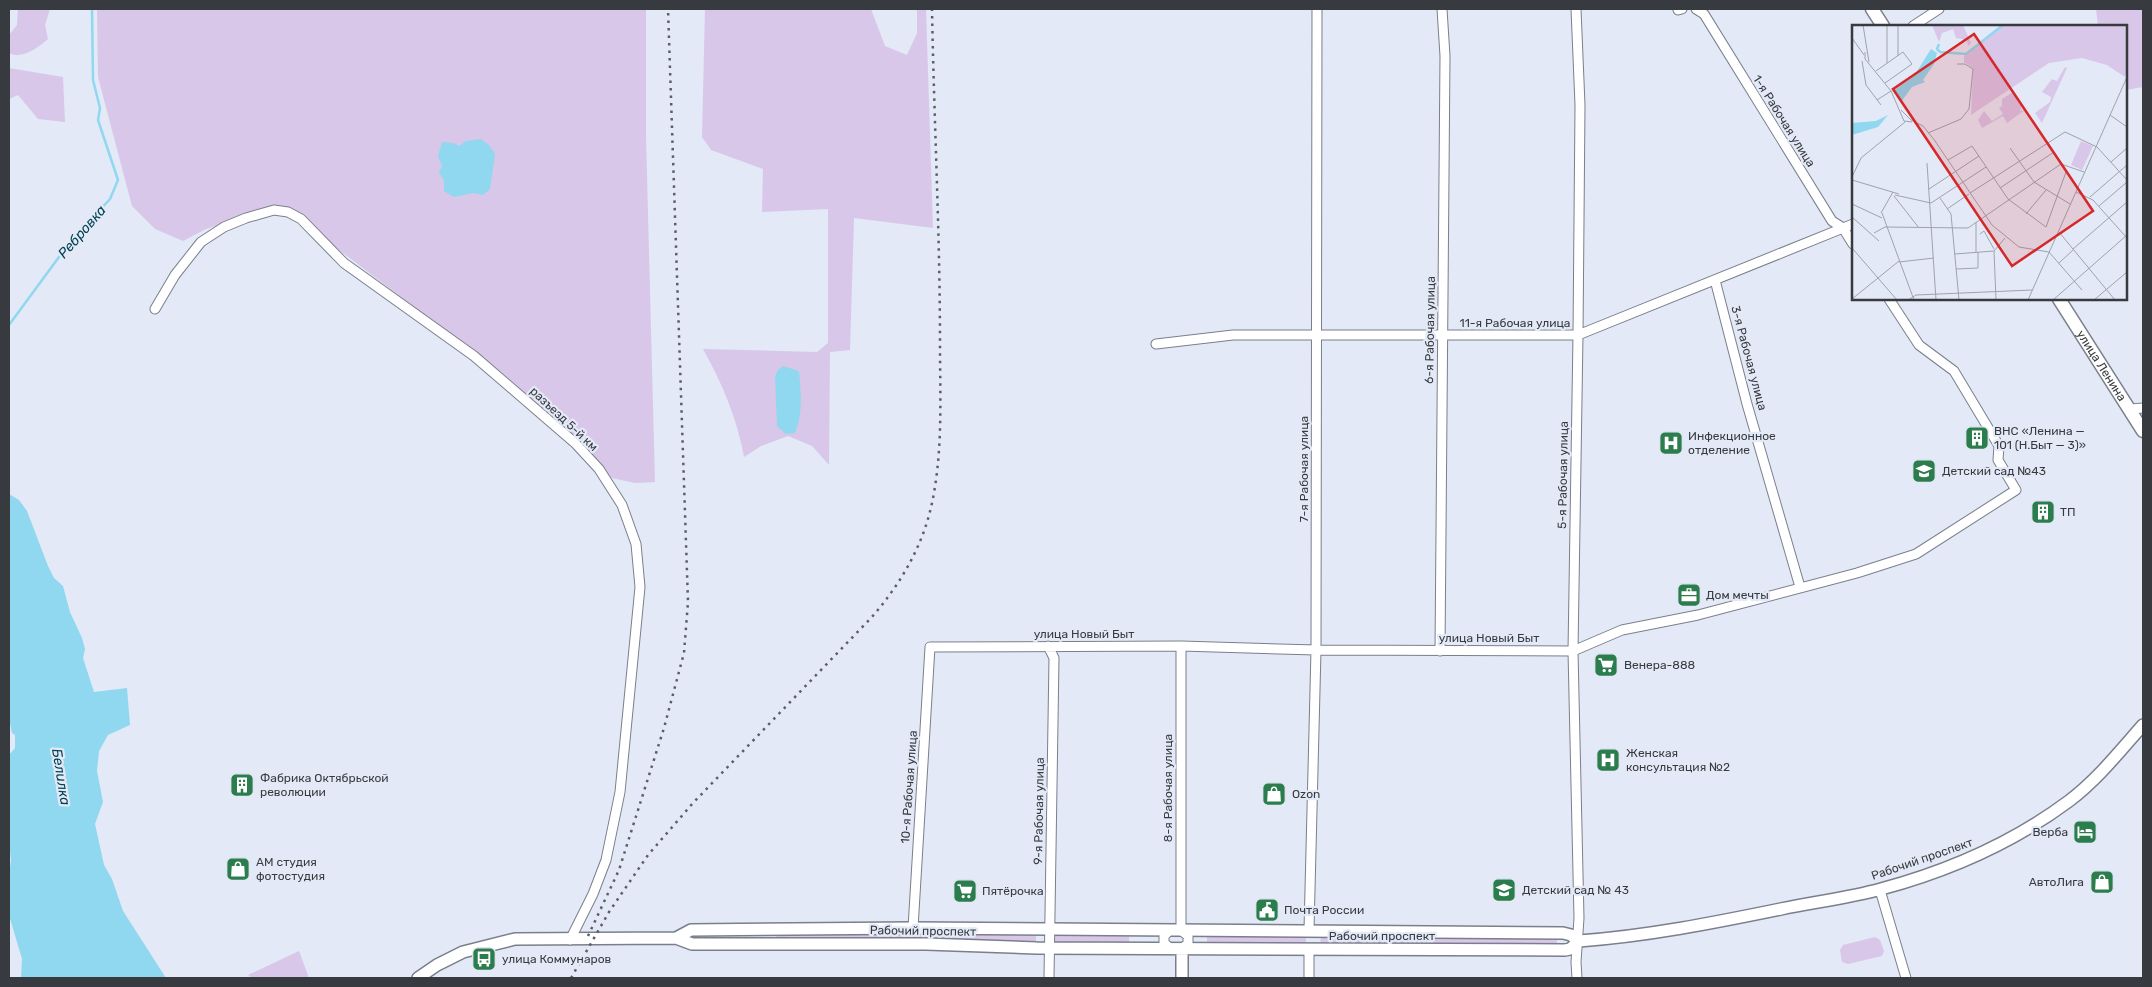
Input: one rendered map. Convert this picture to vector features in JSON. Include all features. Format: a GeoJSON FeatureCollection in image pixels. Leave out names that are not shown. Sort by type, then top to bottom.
{"type":"FeatureCollection","features":[{"type":"Feature","properties":{"kind":"main road"},"geometry":{"type":"LineString","coordinates":[[1872,9],[1883,25]]}},
{"type":"Feature","properties":{"kind":"main road","name":"улица Ленина"},"geometry":{"type":"LineString","coordinates":[[2060,300],[2143,431]]}},
{"type":"Feature","properties":{"kind":"street","name":"7-я Рабочая улица"},"geometry":{"type":"LineString","coordinates":[[1309,930],[1316,650],[1318,336],[1317,9]]}},
{"type":"Feature","properties":{"kind":"street","name":"6-я Рабочая улица"},"geometry":{"type":"LineString","coordinates":[[1440,651],[1445,56],[1442,9]]}},
{"type":"Feature","properties":{"kind":"street","name":"5-я Рабочая улица"},"geometry":{"type":"LineString","coordinates":[[1576,9],[1580,105],[1573,651],[1579,941],[1576,962],[1578,978]]}},
{"type":"Feature","properties":{"kind":"street","name":"1-я Рабочая улица"},"geometry":{"type":"LineString","coordinates":[[1696,9],[1704,14],[1832,221],[1843,228],[1852,242]]}},
{"type":"Feature","properties":{"kind":"street"},"geometry":{"type":"LineString","coordinates":[[1914,25],[1938,9]]}},
{"type":"Feature","properties":{"kind":"street","name":"разъезд 5-й км"},"geometry":{"type":"LineString","coordinates":[[155,309],[175,275],[200,242],[224,227],[246,218],[274,210],[288,212],[301,219],[344,262],[474,356],[575,443],[599,469],[622,505],[636,544],[640,587],[620,792],[606,860],[593,894],[570,940]]}},
{"type":"Feature","properties":{"kind":"street","name":"11-я Рабочая улица"},"geometry":{"type":"LineString","coordinates":[[1156,344],[1233,335],[1578,335],[1852,224]]}},
{"type":"Feature","properties":{"kind":"street","name":"3-я Рабочая улица"},"geometry":{"type":"LineString","coordinates":[[1715,280],[1800,587]]}},
{"type":"Feature","properties":{"kind":"street","name":"улица Новый Быт"},"geometry":{"type":"LineString","coordinates":[[930,647],[1181,646],[1316,650],[1573,651],[1622,630],[1698,615],[1857,573],[1916,554],[2016,490],[1998,460],[1999,446],[1954,371],[1919,345],[1890,300]]}},
{"type":"Feature","properties":{"kind":"street"},"geometry":{"type":"LineString","coordinates":[[2130,409],[2143,408]]}},
{"type":"Feature","properties":{"kind":"street","name":"9-я Рабочая улица"},"geometry":{"type":"LineString","coordinates":[[1048,646],[1054,658],[1049,978]]}},
{"type":"Feature","properties":{"kind":"street","name":"8-я Рабочая улица"},"geometry":{"type":"LineString","coordinates":[[1176,930],[1181,646]]}},
{"type":"Feature","properties":{"kind":"street","name":"10-я Рабочая улица"},"geometry":{"type":"LineString","coordinates":[[913,928],[930,647]]}},
{"type":"Feature","properties":{"kind":"street","name":"Рабочий проспект"},"geometry":{"type":"LineString","coordinates":[[418,978],[438,965],[480,946],[514,939],[676,938],[692,944],[916,944],[1049,948],[1565,950],[1570,949],[1579,941],[1663,933],[1880,890],[1945,868],[1982,852],[2044,818],[2070,800],[2143,725]]}},
{"type":"Feature","properties":{"kind":"street"},"geometry":{"type":"LineString","coordinates":[[1880,890],[1906,978]]}},
{"type":"Feature","properties":{"kind":"street","name":"Рабочий проспект"},"geometry":{"type":"LineString","coordinates":[[676,938],[691,930],[913,928],[1563,933],[1571,935],[1579,941]]}},
{"type":"Feature","properties":{"kind":"street"},"geometry":{"type":"LineString","coordinates":[[1176,930],[1188,936],[1188,943],[1177,949],[1164,942],[1164,936],[1176,930]]}},
{"type":"Feature","properties":{"kind":"street"},"geometry":{"type":"LineString","coordinates":[[1177,949],[1182,978]]}},
{"type":"Feature","properties":{"kind":"street"},"geometry":{"type":"LineString","coordinates":[[1309,949],[1309,978]]}},
{"type":"Feature","properties":{"kind":"shaded area"},"geometry":{"type":"Polygon","coordinates":[[[18,9],[50,9],[45,25],[48,39],[25,54],[14,55],[9,53],[9,35],[17,25],[18,9]]]}},
{"type":"Feature","properties":{"kind":"shaded area"},"geometry":{"type":"Polygon","coordinates":[[[97,9],[646,9],[646,137],[655,482],[635,483],[612,478],[514,383],[280,205],[206,229],[183,241],[155,229],[132,206],[98,77],[97,9]]]}},
{"type":"Feature","properties":{"kind":"shaded area"},"geometry":{"type":"Polygon","coordinates":[[[705,9],[871,9],[885,46],[907,55],[917,33],[917,9],[926,9],[933,228],[854,218],[850,350],[830,352],[829,465],[812,446],[788,436],[761,446],[744,457],[728,401],[703,349],[817,352],[828,343],[828,209],[762,212],[763,169],[711,150],[702,137],[705,9]]]}},
{"type":"Feature","properties":{"kind":"shaded area"},"geometry":{"type":"Polygon","coordinates":[[[2096,9],[2143,9],[2143,87],[2127,90],[2127,25],[2098,25],[2096,9]]]}},
{"type":"Feature","properties":{"kind":"shaded area"},"geometry":{"type":"Polygon","coordinates":[[[9,68],[63,77],[65,122],[38,119],[18,95],[9,99],[9,68]]]}},
{"type":"Feature","properties":{"kind":"shaded area"},"geometry":{"type":"Polygon","coordinates":[[[776,934],[1036,935],[1036,943],[776,939],[776,934]]]}},
{"type":"Feature","properties":{"kind":"shaded area"},"geometry":{"type":"Polygon","coordinates":[[[1054,935],[1129,936],[1129,943],[1054,942],[1054,935]]]}},
{"type":"Feature","properties":{"kind":"shaded area"},"geometry":{"type":"Polygon","coordinates":[[[1207,937],[1306,937],[1306,943],[1207,943],[1207,937]]]}},
{"type":"Feature","properties":{"kind":"shaded area"},"geometry":{"type":"Polygon","coordinates":[[[1321,937],[1557,939],[1557,946],[1320,944],[1321,937]]]}},
{"type":"Feature","properties":{"kind":"shaded area"},"geometry":{"type":"Polygon","coordinates":[[[1875,937],[1880,940],[1884,951],[1882,956],[1848,964],[1842,962],[1840,950],[1843,945],[1875,937]]]}},
{"type":"Feature","properties":{"kind":"shaded area"},"geometry":{"type":"Polygon","coordinates":[[[299,951],[309,978],[252,978],[248,975],[299,951]]]}},
{"type":"Feature","properties":{"kind":"water"},"geometry":{"type":"Polygon","coordinates":[[[481,139],[490,146],[495,154],[490,189],[483,195],[473,193],[454,197],[444,191],[444,181],[439,172],[442,166],[438,156],[442,142],[453,143],[459,146],[466,141],[481,139]]]}},
{"type":"Feature","properties":{"kind":"water"},"geometry":{"type":"Polygon","coordinates":[[[783,366],[799,371],[801,395],[798,426],[795,433],[786,434],[777,426],[775,376],[783,366]]]}},
{"type":"Feature","properties":{"kind":"water","name":"Белилка"},"geometry":{"type":"Polygon","coordinates":[[[9,494],[19,500],[27,511],[48,566],[54,578],[63,586],[70,612],[82,638],[85,649],[83,658],[94,692],[127,688],[130,725],[108,735],[99,751],[97,771],[103,802],[95,824],[104,865],[112,879],[123,911],[166,978],[21,978],[22,959],[9,915],[9,874],[11,861],[9,840],[9,755],[15,748],[15,735],[12,733],[9,718],[9,494]]]}},
{"type":"Feature","properties":{"kind":"waterway","name":"Ребровка"},"geometry":{"type":"LineString","coordinates":[[9,325],[70,242],[110,199],[118,180],[98,120],[100,108],[93,80],[92,9]]}},
{"type":"Feature","properties":{"kind":"railway"},"geometry":{"type":"LineString","coordinates":[[588,936],[619,870],[664,728],[684,653],[688,602],[668,9]]}},
{"type":"Feature","properties":{"kind":"railway"},"geometry":{"type":"LineString","coordinates":[[571,978],[609,912],[648,855],[693,803],[871,618],[901,578],[923,534],[936,483],[940,424],[939,261],[932,9]]}},
{"type":"Feature","properties":{"kind":"place","name":"ВНС «Ленина — 101 (Н.Быт — 3)»"},"geometry":{"type":"Point","coordinates":[1977,438]}},
{"type":"Feature","properties":{"kind":"place","name":"Инфекционное отделение"},"geometry":{"type":"Point","coordinates":[1671,443]}},
{"type":"Feature","properties":{"kind":"place","name":"Детский сад №43"},"geometry":{"type":"Point","coordinates":[1924,471]}},
{"type":"Feature","properties":{"kind":"place","name":"ТП"},"geometry":{"type":"Point","coordinates":[2043,512]}},
{"type":"Feature","properties":{"kind":"place","name":"Дом мечты"},"geometry":{"type":"Point","coordinates":[1689,595]}},
{"type":"Feature","properties":{"kind":"place","name":"Венера-888"},"geometry":{"type":"Point","coordinates":[1606,665]}},
{"type":"Feature","properties":{"kind":"place","name":"Женская консультация №2"},"geometry":{"type":"Point","coordinates":[1608,760]}},
{"type":"Feature","properties":{"kind":"place","name":"Фабрика Октябрьской революции"},"geometry":{"type":"Point","coordinates":[242,785]}},
{"type":"Feature","properties":{"kind":"place","name":"Ozon"},"geometry":{"type":"Point","coordinates":[1274,794]}},
{"type":"Feature","properties":{"kind":"place","name":"Верба"},"geometry":{"type":"Point","coordinates":[2085,832]}},
{"type":"Feature","properties":{"kind":"place","name":"АМ студия фотостудия"},"geometry":{"type":"Point","coordinates":[238,869]}},
{"type":"Feature","properties":{"kind":"place","name":"АвтоЛига"},"geometry":{"type":"Point","coordinates":[2102,882]}},
{"type":"Feature","properties":{"kind":"place","name":"Детский сад № 43"},"geometry":{"type":"Point","coordinates":[1504,890]}},
{"type":"Feature","properties":{"kind":"place","name":"Пятёрочка"},"geometry":{"type":"Point","coordinates":[965,891]}},
{"type":"Feature","properties":{"kind":"place","name":"Почта России"},"geometry":{"type":"Point","coordinates":[1267,910]}},
{"type":"Feature","properties":{"kind":"place","name":"улица Коммунаров"},"geometry":{"type":"Point","coordinates":[484,959]}}]}
